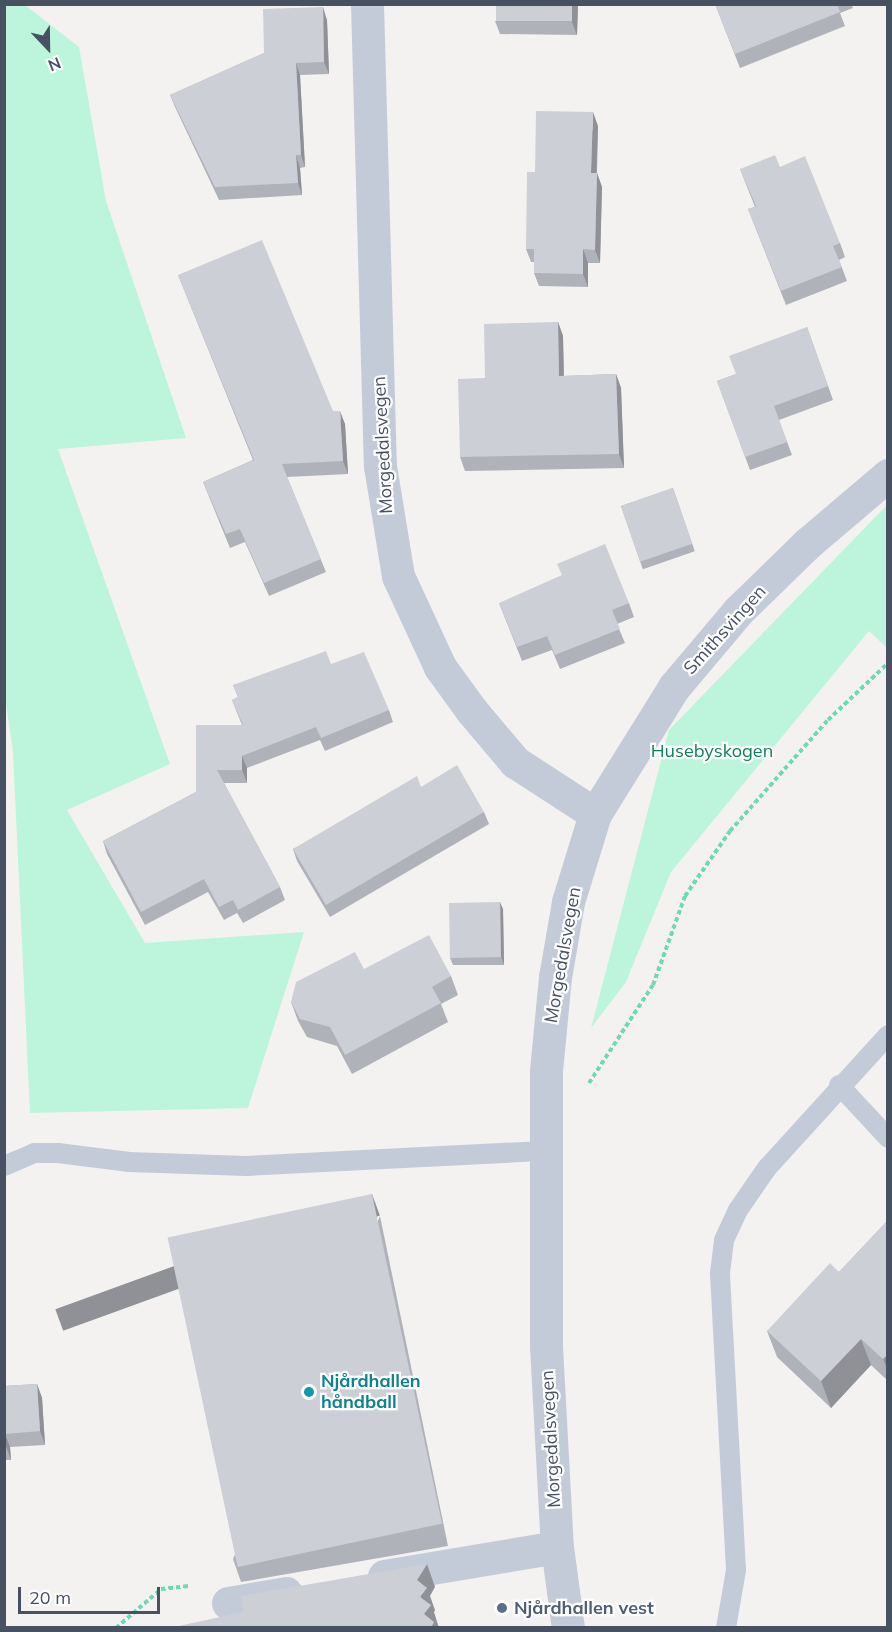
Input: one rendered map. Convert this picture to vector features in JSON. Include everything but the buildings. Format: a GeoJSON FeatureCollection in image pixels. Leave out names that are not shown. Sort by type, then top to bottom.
{"type":"FeatureCollection","features":[{"type":"Feature","properties":{"kind":"street","name":"Morgedalsvegen"},"geometry":{"type":"LineString","coordinates":[[367,4],[380,466],[398,576],[440,667],[472,711],[515,762],[595,814],[568,902],[555,977],[546,1071],[546,1346],[557,1547],[568,1628]]}},
{"type":"Feature","properties":{"kind":"street","name":"Smithsvingen"},"geometry":{"type":"LineString","coordinates":[[595,814],[674,687],[738,611],[808,543],[888,475]]}},
{"type":"Feature","properties":{"kind":"street"},"geometry":{"type":"LineString","coordinates":[[357,1581],[557,1547]]}},
{"type":"Feature","properties":{"kind":"street"},"geometry":{"type":"LineString","coordinates":[[228,1603],[322,1587]]}},
{"type":"Feature","properties":{"kind":"lane"},"geometry":{"type":"LineString","coordinates":[[726,1628],[736,1570],[720,1274],[724,1240],[738,1210],[766,1168],[839,1085],[888,1035]]}},
{"type":"Feature","properties":{"kind":"lane"},"geometry":{"type":"LineString","coordinates":[[839,1085],[888,1138]]}},
{"type":"Feature","properties":{"kind":"lane"},"geometry":{"type":"LineString","coordinates":[[4,1166],[34,1153],[58,1153],[129,1162],[246,1166],[545,1152]]}},
{"type":"Feature","properties":{"kind":"path"},"geometry":{"type":"LineString","coordinates":[[582,1094],[653,985],[685,896],[730,831],[828,720],[888,663]]}},
{"type":"Feature","properties":{"kind":"path"},"geometry":{"type":"LineString","coordinates":[[116,1628],[161,1590],[193,1586],[228,1603]]}},
{"type":"Feature","properties":{"kind":"green space"},"geometry":{"type":"Polygon","coordinates":[[[4,5],[25,5],[79,47],[106,201],[186,438],[58,449],[170,764],[67,810],[145,943],[304,932],[248,1108],[30,1113],[13,753],[4,688],[4,5]]]}},
{"type":"Feature","properties":{"kind":"green space","name":"Husebyskogen"},"geometry":{"type":"Polygon","coordinates":[[[887,505],[887,648],[869,631],[671,872],[626,982],[591,1028],[669,730],[887,505]]]}},
{"type":"Feature","properties":{"kind":"place","name":"Njårdhallen håndball"},"geometry":{"type":"Point","coordinates":[309,1392]}},
{"type":"Feature","properties":{"kind":"place","name":"Njårdhallen vest"},"geometry":{"type":"Point","coordinates":[502,1608]}}]}
